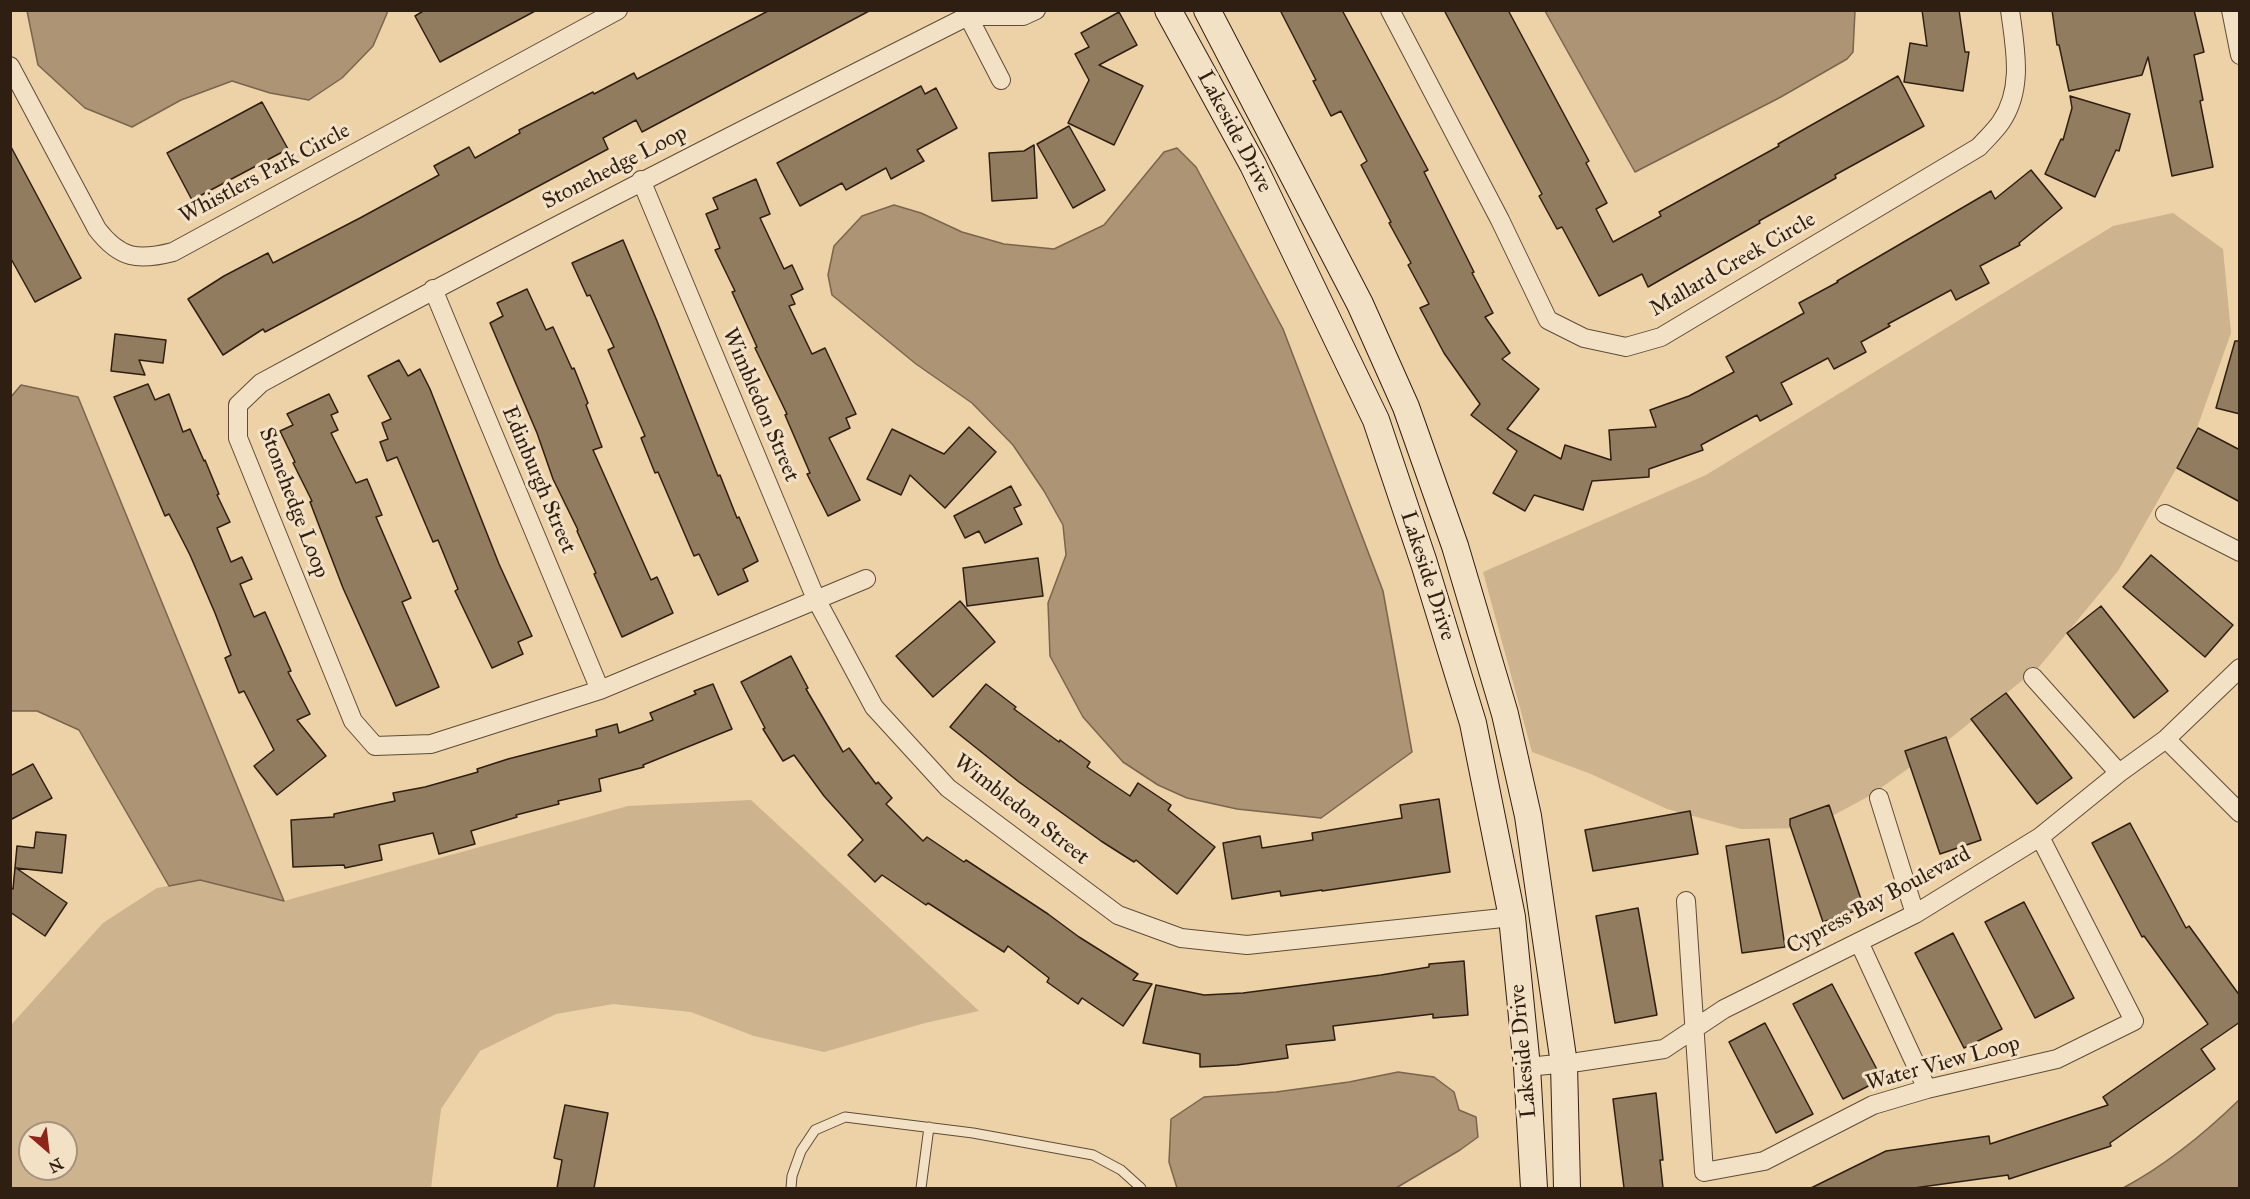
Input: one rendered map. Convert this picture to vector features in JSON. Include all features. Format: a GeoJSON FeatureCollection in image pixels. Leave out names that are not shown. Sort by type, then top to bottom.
{"type":"FeatureCollection","features":[{"type":"Feature","properties":{"kind":"street","name":"Whistlers Park Circle"},"geometry":{"type":"LineString","coordinates":[[10,66],[97,229],[115,248],[126,255],[141,258],[173,252],[618,10]]}},
{"type":"Feature","properties":{"kind":"street","name":"Stonehedge Loop"},"geometry":{"type":"LineString","coordinates":[[866,579],[600,690],[431,744],[375,746],[353,721],[238,438],[238,405],[261,383],[433,289],[641,180],[971,13],[1023,16],[1036,10]]}},
{"type":"Feature","properties":{"kind":"street","name":"Lakeside Drive"},"geometry":{"type":"LineString","coordinates":[[1168,10],[1253,165],[1376,420],[1424,563],[1473,723],[1512,916],[1527,1067],[1534,1188]]}},
{"type":"Feature","properties":{"kind":"street","name":"Lakeside Drive"},"geometry":{"type":"LineString","coordinates":[[1207,10],[1360,304],[1406,407],[1455,546],[1505,714],[1528,816],[1564,1064],[1567,1188]]}},
{"type":"Feature","properties":{"kind":"street","name":"Mallard Creek Circle"},"geometry":{"type":"LineString","coordinates":[[1390,10],[1500,220],[1548,320],[1584,338],[1626,347],[1661,337],[1979,147],[2002,121],[2018,74],[2010,10]]}},
{"type":"Feature","properties":{"kind":"street"},"geometry":{"type":"LineString","coordinates":[[2231,10],[2240,55]]}},
{"type":"Feature","properties":{"kind":"street"},"geometry":{"type":"LineString","coordinates":[[971,13],[1001,80]]}},
{"type":"Feature","properties":{"kind":"street","name":"Wimbledon Street"},"geometry":{"type":"LineString","coordinates":[[641,180],[816,599],[874,707],[948,788],[1118,915],[1181,938],[1247,945],[1512,916]]}},
{"type":"Feature","properties":{"kind":"street","name":"Edinburgh Street"},"geometry":{"type":"LineString","coordinates":[[433,289],[600,690]]}},
{"type":"Feature","properties":{"kind":"street"},"geometry":{"type":"LineString","coordinates":[[2165,514],[2240,552]]}},
{"type":"Feature","properties":{"kind":"street","name":"Cypress Bay Boulevard"},"geometry":{"type":"LineString","coordinates":[[1527,1067],[1564,1064],[1664,1049],[1696,1030],[1724,1009],[1915,914],[2040,837],[2119,773],[2166,739],[2240,668]]}},
{"type":"Feature","properties":{"kind":"street"},"geometry":{"type":"LineString","coordinates":[[2033,677],[2119,773]]}},
{"type":"Feature","properties":{"kind":"street"},"geometry":{"type":"LineString","coordinates":[[2166,739],[2240,813]]}},
{"type":"Feature","properties":{"kind":"street"},"geometry":{"type":"LineString","coordinates":[[1879,798],[1915,914]]}},
{"type":"Feature","properties":{"kind":"street","name":"Water View Loop"},"geometry":{"type":"LineString","coordinates":[[1696,1030],[1704,1172],[1764,1161],[1873,1105],[1927,1089],[2057,1059],[2134,1021],[2040,837]]}},
{"type":"Feature","properties":{"kind":"street"},"geometry":{"type":"LineString","coordinates":[[1686,901],[1696,1030]]}},
{"type":"Feature","properties":{"kind":"street"},"geometry":{"type":"LineString","coordinates":[[1859,942],[1927,1089]]}},
{"type":"Feature","properties":{"kind":"lane"},"geometry":{"type":"LineString","coordinates":[[790,1188],[801,1151],[815,1130],[845,1117],[973,1133],[1093,1155],[1121,1170],[1141,1188]]}},
{"type":"Feature","properties":{"kind":"lane"},"geometry":{"type":"LineString","coordinates":[[921,1188],[929,1127]]}},
{"type":"Feature","properties":{"kind":"shaded area"},"geometry":{"type":"Polygon","coordinates":[[[27,10],[388,11],[373,46],[342,78],[309,100],[270,93],[232,81],[181,100],[132,127],[85,108],[38,65],[27,10]]]}},
{"type":"Feature","properties":{"kind":"shaded area"},"geometry":{"type":"Polygon","coordinates":[[[1545,11],[1855,11],[1853,52],[1847,59],[1779,98],[1635,172],[1545,11]]]}},
{"type":"Feature","properties":{"kind":"shaded area"},"geometry":{"type":"Polygon","coordinates":[[[1177,148],[1196,167],[1283,329],[1383,591],[1412,752],[1321,818],[1237,809],[1187,798],[1158,785],[1123,762],[1083,717],[1050,656],[1048,603],[1066,555],[1063,525],[1044,491],[1013,445],[972,403],[916,364],[832,295],[828,275],[834,246],[862,216],[894,205],[921,213],[962,232],[1004,244],[1054,249],[1104,225],[1164,152],[1177,148]]]}},
{"type":"Feature","properties":{"kind":"shaded area"},"geometry":{"type":"Polygon","coordinates":[[[2173,213],[2223,249],[2231,333],[2193,439],[2118,571],[2039,667],[1947,741],[1871,795],[1810,828],[1741,829],[1667,809],[1591,774],[1532,752],[1483,572],[1706,475],[2113,226],[2173,213]]]}},
{"type":"Feature","properties":{"kind":"shaded area"},"geometry":{"type":"Polygon","coordinates":[[[21,385],[78,397],[284,901],[200,880],[169,886],[79,730],[37,711],[11,711],[10,398],[21,385]]]}},
{"type":"Feature","properties":{"kind":"shaded area"},"geometry":{"type":"Polygon","coordinates":[[[751,800],[979,1011],[925,1023],[824,1052],[754,1036],[691,1012],[613,1004],[556,1014],[480,1051],[441,1109],[431,1188],[11,1188],[11,1025],[103,923],[157,888],[200,880],[284,901],[628,806],[751,800]]]}},
{"type":"Feature","properties":{"kind":"shaded area"},"geometry":{"type":"Polygon","coordinates":[[[1398,1072],[1434,1077],[1454,1092],[1459,1110],[1476,1117],[1478,1137],[1396,1188],[1177,1188],[1169,1162],[1171,1119],[1204,1097],[1276,1092],[1349,1082],[1398,1072]]]}},
{"type":"Feature","properties":{"kind":"shaded area"},"geometry":{"type":"Polygon","coordinates":[[[2239,1100],[2239,1188],[2123,1188],[2184,1148],[2239,1100]]]}},
{"type":"Feature","properties":{"kind":"building"},"geometry":{"type":"Polygon","coordinates":[[[425,10],[537,10],[440,62],[415,16],[425,10]]]}},
{"type":"Feature","properties":{"kind":"building"},"geometry":{"type":"Polygon","coordinates":[[[770,10],[871,10],[642,132],[636,120],[603,138],[608,149],[265,332],[263,329],[223,355],[188,299],[224,276],[268,253],[273,263],[360,218],[439,175],[434,166],[469,147],[475,158],[520,133],[519,130],[593,92],[594,94],[634,73],[637,79],[770,10]]]}},
{"type":"Feature","properties":{"kind":"building"},"geometry":{"type":"Polygon","coordinates":[[[1280,10],[1342,10],[1428,170],[1424,172],[1493,313],[1485,317],[1510,353],[1502,359],[1539,389],[1507,429],[1561,459],[1565,445],[1611,460],[1609,430],[1656,427],[1650,410],[1689,396],[1734,372],[1726,357],[1804,313],[1799,303],[1991,191],[1995,199],[2031,170],[2062,208],[2019,243],[2020,245],[1980,266],[1989,283],[1956,300],[1951,290],[1888,324],[1890,326],[1861,342],[1866,352],[1834,369],[1828,358],[1781,383],[1792,404],[1760,421],[1757,415],[1701,445],[1703,450],[1649,469],[1649,477],[1592,481],[1583,510],[1534,495],[1525,511],[1493,493],[1517,451],[1471,415],[1480,404],[1444,353],[1420,308],[1429,304],[1408,265],[1411,263],[1389,223],[1391,222],[1361,165],[1367,161],[1341,111],[1331,116],[1313,81],[1316,80],[1280,10]]]}},
{"type":"Feature","properties":{"kind":"building"},"geometry":{"type":"Polygon","coordinates":[[[1444,10],[1508,10],[1589,161],[1586,163],[1607,203],[1596,209],[1613,242],[1661,216],[1659,212],[1779,146],[1778,144],[1898,76],[1924,126],[1835,175],[1836,178],[1648,287],[1642,274],[1599,296],[1562,227],[1557,229],[1539,196],[1542,194],[1444,10]]]}},
{"type":"Feature","properties":{"kind":"building"},"geometry":{"type":"Polygon","coordinates":[[[1922,10],[1959,10],[1965,52],[1969,52],[1963,91],[1904,82],[1910,43],[1927,46],[1922,10]]]}},
{"type":"Feature","properties":{"kind":"building"},"geometry":{"type":"Polygon","coordinates":[[[2052,10],[2194,10],[2204,52],[2194,55],[2213,167],[2172,176],[2148,57],[2142,75],[2069,91],[2059,45],[2057,45],[2052,10]]]}},
{"type":"Feature","properties":{"kind":"building"},"geometry":{"type":"Polygon","coordinates":[[[1119,12],[1137,45],[1099,65],[1143,86],[1114,145],[1068,123],[1089,80],[1075,54],[1089,47],[1081,33],[1119,12]]]}},
{"type":"Feature","properties":{"kind":"building"},"geometry":{"type":"Polygon","coordinates":[[[921,86],[925,94],[936,88],[957,128],[917,150],[924,161],[891,179],[886,168],[846,190],[842,183],[800,206],[777,163],[921,86]]]}},
{"type":"Feature","properties":{"kind":"building"},"geometry":{"type":"Polygon","coordinates":[[[2070,96],[2130,114],[2119,151],[2116,150],[2095,197],[2045,174],[2061,139],[2063,140],[2072,108],[2070,96]]]}},
{"type":"Feature","properties":{"kind":"building"},"geometry":{"type":"Polygon","coordinates":[[[262,102],[288,149],[192,200],[167,153],[262,102]]]}},
{"type":"Feature","properties":{"kind":"building"},"geometry":{"type":"Polygon","coordinates":[[[1069,126],[1105,190],[1073,208],[1037,144],[1069,126]]]}},
{"type":"Feature","properties":{"kind":"building"},"geometry":{"type":"Polygon","coordinates":[[[10,145],[81,278],[35,302],[10,257],[10,145]]]}},
{"type":"Feature","properties":{"kind":"building"},"geometry":{"type":"Polygon","coordinates":[[[1034,145],[1037,198],[992,201],[989,153],[1024,151],[1034,145]]]}},
{"type":"Feature","properties":{"kind":"building"},"geometry":{"type":"Polygon","coordinates":[[[756,179],[770,214],[760,218],[784,269],[792,265],[803,289],[791,295],[795,304],[789,306],[812,354],[825,348],[856,414],[846,418],[850,428],[829,438],[860,500],[828,516],[807,474],[810,473],[785,415],[787,414],[755,348],[757,347],[732,292],[735,291],[715,250],[720,248],[706,214],[718,209],[713,198],[756,179]]]}},
{"type":"Feature","properties":{"kind":"building"},"geometry":{"type":"Polygon","coordinates":[[[623,240],[718,476],[720,475],[737,518],[739,517],[758,561],[743,569],[748,581],[718,595],[699,554],[694,556],[658,472],[655,473],[641,438],[645,436],[608,350],[614,347],[572,263],[623,240]]]}},
{"type":"Feature","properties":{"kind":"building"},"geometry":{"type":"Polygon","coordinates":[[[527,289],[546,330],[553,327],[572,369],[574,368],[602,447],[593,450],[651,580],[657,577],[673,613],[622,637],[594,574],[596,573],[578,530],[553,479],[537,433],[490,323],[503,316],[497,303],[527,289]]]}},
{"type":"Feature","properties":{"kind":"building"},"geometry":{"type":"Polygon","coordinates":[[[115,334],[166,340],[163,363],[139,360],[145,375],[111,371],[115,334]]]}},
{"type":"Feature","properties":{"kind":"building"},"geometry":{"type":"Polygon","coordinates":[[[2235,341],[2240,341],[2240,414],[2216,408],[2235,341]]]}},
{"type":"Feature","properties":{"kind":"building"},"geometry":{"type":"Polygon","coordinates":[[[399,360],[408,376],[420,369],[430,389],[499,564],[532,636],[518,642],[523,654],[492,668],[455,591],[458,589],[438,540],[433,542],[397,457],[387,461],[380,442],[388,439],[382,423],[391,419],[368,376],[399,360]]]}},
{"type":"Feature","properties":{"kind":"building"},"geometry":{"type":"Polygon","coordinates":[[[148,384],[155,400],[169,394],[183,432],[190,429],[205,460],[219,494],[217,495],[230,522],[217,528],[231,562],[242,557],[252,579],[240,584],[254,617],[265,612],[291,671],[288,672],[310,714],[297,720],[326,756],[277,795],[254,766],[274,750],[244,691],[239,693],[225,658],[231,655],[215,613],[169,514],[165,516],[114,397],[148,384]]]}},
{"type":"Feature","properties":{"kind":"building"},"geometry":{"type":"Polygon","coordinates":[[[329,394],[338,412],[331,415],[338,430],[331,433],[356,483],[367,479],[382,515],[376,517],[411,598],[402,602],[439,687],[396,706],[343,588],[310,502],[312,501],[280,431],[293,425],[287,414],[329,394]]]}},
{"type":"Feature","properties":{"kind":"building"},"geometry":{"type":"Polygon","coordinates":[[[969,427],[996,452],[945,508],[910,475],[901,495],[867,479],[892,429],[944,454],[969,427]]]}},
{"type":"Feature","properties":{"kind":"building"},"geometry":{"type":"Polygon","coordinates":[[[2198,428],[2240,450],[2240,502],[2177,468],[2198,428]]]}},
{"type":"Feature","properties":{"kind":"building"},"geometry":{"type":"Polygon","coordinates":[[[1011,486],[1021,505],[1014,508],[1022,524],[985,543],[979,531],[965,538],[954,516],[1011,486]]]}},
{"type":"Feature","properties":{"kind":"building"},"geometry":{"type":"Polygon","coordinates":[[[2151,555],[2233,625],[2205,657],[2123,587],[2151,555]]]}},
{"type":"Feature","properties":{"kind":"building"},"geometry":{"type":"Polygon","coordinates":[[[1038,558],[1043,596],[967,606],[963,568],[1038,558]]]}},
{"type":"Feature","properties":{"kind":"building"},"geometry":{"type":"Polygon","coordinates":[[[960,601],[995,642],[933,697],[896,656],[960,601]]]}},
{"type":"Feature","properties":{"kind":"building"},"geometry":{"type":"Polygon","coordinates":[[[2101,606],[2168,691],[2134,718],[2067,633],[2101,606]]]}},
{"type":"Feature","properties":{"kind":"building"},"geometry":{"type":"Polygon","coordinates":[[[791,656],[808,688],[806,689],[843,752],[849,748],[876,784],[878,782],[892,798],[886,804],[923,841],[927,837],[1048,914],[1079,937],[1138,974],[1133,980],[1152,984],[1123,1026],[1082,998],[1078,1004],[1047,982],[1049,978],[1008,946],[1004,952],[928,903],[926,905],[882,875],[875,882],[848,855],[863,840],[824,796],[794,755],[783,761],[763,729],[765,728],[741,682],[791,656]]]}},
{"type":"Feature","properties":{"kind":"building"},"geometry":{"type":"Polygon","coordinates":[[[713,684],[732,729],[643,765],[644,767],[599,779],[601,791],[558,801],[559,804],[516,815],[517,817],[471,831],[475,844],[439,854],[433,833],[379,845],[382,860],[345,868],[344,865],[293,867],[291,820],[334,817],[334,814],[395,801],[393,793],[425,787],[478,772],[477,769],[508,759],[597,736],[596,730],[617,724],[619,733],[653,720],[650,713],[696,694],[694,691],[713,684]]]}},
{"type":"Feature","properties":{"kind":"building"},"geometry":{"type":"Polygon","coordinates":[[[986,684],[1016,707],[1014,709],[1090,762],[1087,767],[1130,796],[1138,783],[1171,805],[1168,810],[1215,847],[1177,894],[1136,860],[1134,862],[1101,841],[1019,782],[950,727],[986,684]]]}},
{"type":"Feature","properties":{"kind":"building"},"geometry":{"type":"Polygon","coordinates":[[[2006,693],[2072,778],[2037,804],[1971,719],[2006,693]]]}},
{"type":"Feature","properties":{"kind":"building"},"geometry":{"type":"Polygon","coordinates":[[[1946,737],[1981,840],[1940,854],[1905,751],[1946,737]]]}},
{"type":"Feature","properties":{"kind":"building"},"geometry":{"type":"Polygon","coordinates":[[[33,764],[52,798],[10,820],[10,776],[33,764]]]}},
{"type":"Feature","properties":{"kind":"building"},"geometry":{"type":"Polygon","coordinates":[[[1439,799],[1450,872],[1322,891],[1281,896],[1280,891],[1232,899],[1223,843],[1260,836],[1262,848],[1313,840],[1312,833],[1402,818],[1400,805],[1439,799]]]}},
{"type":"Feature","properties":{"kind":"building"},"geometry":{"type":"Polygon","coordinates":[[[1829,805],[1864,908],[1823,922],[1790,825],[1790,819],[1829,805]]]}},
{"type":"Feature","properties":{"kind":"building"},"geometry":{"type":"Polygon","coordinates":[[[1690,811],[1698,854],[1593,871],[1585,830],[1690,811]]]}},
{"type":"Feature","properties":{"kind":"building"},"geometry":{"type":"Polygon","coordinates":[[[2130,823],[2186,928],[2189,926],[2240,996],[2240,1022],[2201,1049],[2215,1069],[2110,1143],[2111,1146],[2009,1179],[2008,1175],[1914,1188],[1811,1188],[1886,1151],[1989,1136],[1990,1144],[2108,1105],[2103,1097],[2208,1024],[2144,936],[2142,937],[2092,843],[2130,823]]]}},
{"type":"Feature","properties":{"kind":"building"},"geometry":{"type":"Polygon","coordinates":[[[36,832],[66,835],[62,873],[16,868],[67,903],[45,936],[10,912],[10,887],[13,889],[17,846],[34,848],[36,832]]]}},
{"type":"Feature","properties":{"kind":"building"},"geometry":{"type":"Polygon","coordinates":[[[1769,839],[1785,947],[1742,953],[1726,846],[1769,839]]]}},
{"type":"Feature","properties":{"kind":"building"},"geometry":{"type":"Polygon","coordinates":[[[2024,902],[2074,998],[2035,1018],[1985,922],[2024,902]]]}},
{"type":"Feature","properties":{"kind":"building"},"geometry":{"type":"Polygon","coordinates":[[[1638,908],[1657,1015],[1615,1023],[1596,916],[1638,908]]]}},
{"type":"Feature","properties":{"kind":"building"},"geometry":{"type":"Polygon","coordinates":[[[1953,933],[2002,1029],[1964,1048],[1915,953],[1953,933]]]}},
{"type":"Feature","properties":{"kind":"building"},"geometry":{"type":"Polygon","coordinates":[[[1464,961],[1468,1015],[1433,1018],[1433,1014],[1333,1026],[1335,1040],[1286,1045],[1288,1058],[1237,1065],[1200,1067],[1200,1054],[1143,1043],[1156,985],[1204,995],[1243,993],[1381,975],[1429,967],[1429,964],[1464,961]]]}},
{"type":"Feature","properties":{"kind":"building"},"geometry":{"type":"Polygon","coordinates":[[[1832,984],[1882,1079],[1843,1099],[1793,1004],[1832,984]]]}},
{"type":"Feature","properties":{"kind":"building"},"geometry":{"type":"Polygon","coordinates":[[[1765,1023],[1813,1114],[1776,1133],[1729,1042],[1765,1023]]]}},
{"type":"Feature","properties":{"kind":"building"},"geometry":{"type":"Polygon","coordinates":[[[1656,1093],[1663,1160],[1660,1160],[1663,1188],[1624,1188],[1613,1099],[1656,1093]]]}},
{"type":"Feature","properties":{"kind":"building"},"geometry":{"type":"Polygon","coordinates":[[[565,1105],[608,1113],[594,1188],[557,1188],[562,1160],[554,1158],[565,1105]]]}}]}
